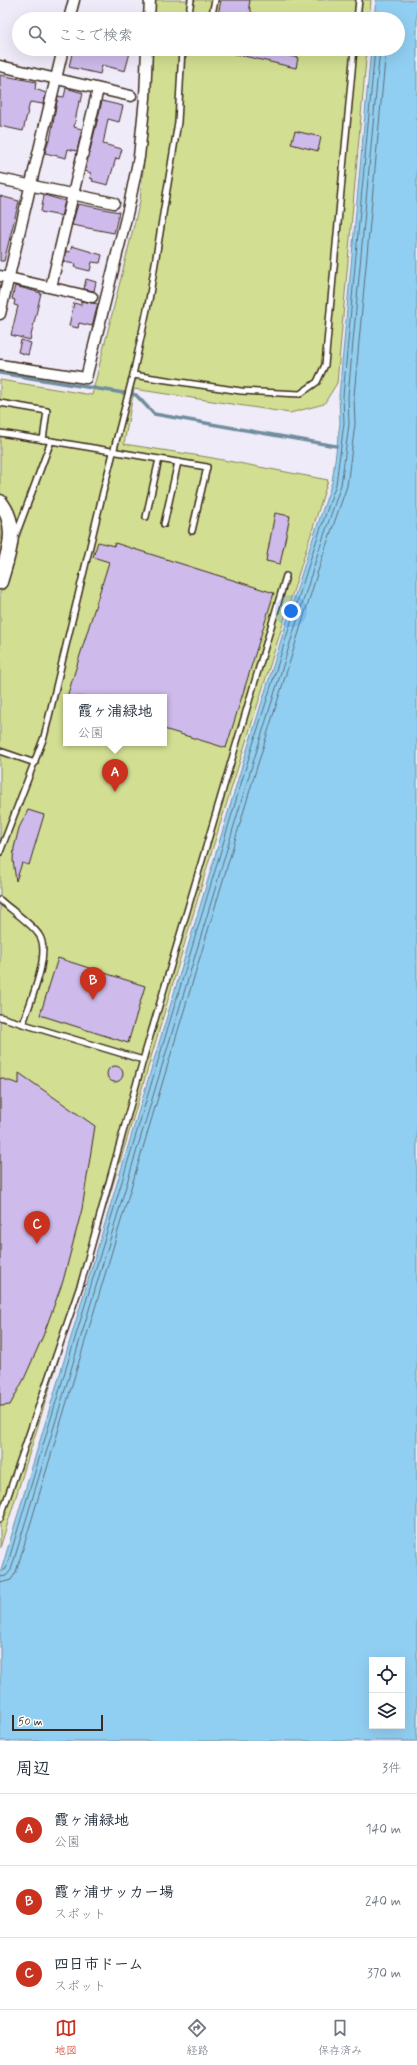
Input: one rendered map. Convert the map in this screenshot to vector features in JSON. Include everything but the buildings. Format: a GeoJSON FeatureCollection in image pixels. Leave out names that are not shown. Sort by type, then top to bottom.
{"type":"FeatureCollection","features":[{"type":"Feature","properties":{"kind":"street"},"geometry":{"type":"LineString","coordinates":[[71,12],[74,0]]}},
{"type":"Feature","properties":{"kind":"street"},"geometry":{"type":"LineString","coordinates":[[149,12],[150,0]]}},
{"type":"Feature","properties":{"kind":"street"},"geometry":{"type":"LineString","coordinates":[[0,314],[4,277],[30,185],[61,56]]}},
{"type":"Feature","properties":{"kind":"street"},"geometry":{"type":"LineString","coordinates":[[0,365],[86,378],[128,210],[139,157],[145,98],[147,56]]}},
{"type":"Feature","properties":{"kind":"street"},"geometry":{"type":"LineString","coordinates":[[0,66],[131,96]]}},
{"type":"Feature","properties":{"kind":"street"},"geometry":{"type":"LineString","coordinates":[[51,287],[98,89]]}},
{"type":"Feature","properties":{"kind":"street"},"geometry":{"type":"LineString","coordinates":[[0,179],[114,203]]}},
{"type":"Feature","properties":{"kind":"street"},"geometry":{"type":"LineString","coordinates":[[4,277],[92,297]]}},
{"type":"Feature","properties":{"kind":"street"},"geometry":{"type":"LineString","coordinates":[[0,502],[10,521],[10,550],[0,582]]}},
{"type":"Feature","properties":{"kind":"lane"},"geometry":{"type":"LineString","coordinates":[[189,12],[191,0]]}},
{"type":"Feature","properties":{"kind":"lane"},"geometry":{"type":"LineString","coordinates":[[212,12],[215,0]]}},
{"type":"Feature","properties":{"kind":"lane"},"geometry":{"type":"LineString","coordinates":[[358,12],[359,0]]}},
{"type":"Feature","properties":{"kind":"lane"},"geometry":{"type":"LineString","coordinates":[[0,852],[44,738],[133,375],[149,300],[178,122],[182,56]]}},
{"type":"Feature","properties":{"kind":"lane"},"geometry":{"type":"LineString","coordinates":[[133,375],[241,391],[283,394],[300,394],[317,382],[325,365],[353,56]]}},
{"type":"Feature","properties":{"kind":"lane"},"geometry":{"type":"LineString","coordinates":[[0,404],[47,411],[43,440]]}},
{"type":"Feature","properties":{"kind":"lane"},"geometry":{"type":"LineString","coordinates":[[0,433],[43,440],[114,448],[159,459],[206,466],[192,531]]}},
{"type":"Feature","properties":{"kind":"lane"},"geometry":{"type":"LineString","coordinates":[[10,550],[51,441]]}},
{"type":"Feature","properties":{"kind":"lane"},"geometry":{"type":"LineString","coordinates":[[146,517],[159,459]]}},
{"type":"Feature","properties":{"kind":"lane"},"geometry":{"type":"LineString","coordinates":[[164,524],[178,462]]}},
{"type":"Feature","properties":{"kind":"lane"},"geometry":{"type":"LineString","coordinates":[[0,1519],[2,1503],[82,1280],[143,1060],[286,576]]}},
{"type":"Feature","properties":{"kind":"lane"},"geometry":{"type":"LineString","coordinates":[[0,751],[35,763]]}},
{"type":"Feature","properties":{"kind":"lane"},"geometry":{"type":"LineString","coordinates":[[0,900],[39,935],[43,944],[44,956],[22,1024]]}},
{"type":"Feature","properties":{"kind":"lane"},"geometry":{"type":"LineString","coordinates":[[0,1017],[143,1060]]}},
{"type":"Feature","properties":{"kind":"green space"},"geometry":{"type":"Polygon","coordinates":[[[154,0],[371,0],[370,12],[153,12],[154,0]]]}},
{"type":"Feature","properties":{"kind":"green space"},"geometry":{"type":"Polygon","coordinates":[[[152,56],[366,56],[337,383],[324,404],[290,413],[134,389],[124,444],[207,457],[328,480],[213,847],[127,1139],[0,1548],[0,380],[92,395],[140,201],[151,92],[152,56]]]}},
{"type":"Feature","properties":{"kind":"water"},"geometry":{"type":"Polygon","coordinates":[[[376,0],[417,0],[417,1741],[0,1741],[0,1574],[242,766],[309,550],[332,482],[340,423],[339,396],[370,56],[405,56],[405,12],[375,12],[376,0]]]}},
{"type":"Feature","properties":{"kind":"waterway"},"geometry":{"type":"LineString","coordinates":[[0,373],[136,395],[154,414],[336,446]]}},
{"type":"Feature","properties":{"kind":"place","name":"霞ヶ浦緑地"},"geometry":{"type":"Point","coordinates":[115,792]}},
{"type":"Feature","properties":{"kind":"place","name":"霞ヶ浦サッカー場"},"geometry":{"type":"Point","coordinates":[93,1000]}},
{"type":"Feature","properties":{"kind":"place","name":"四日市ドーム"},"geometry":{"type":"Point","coordinates":[37,1244]}}]}
